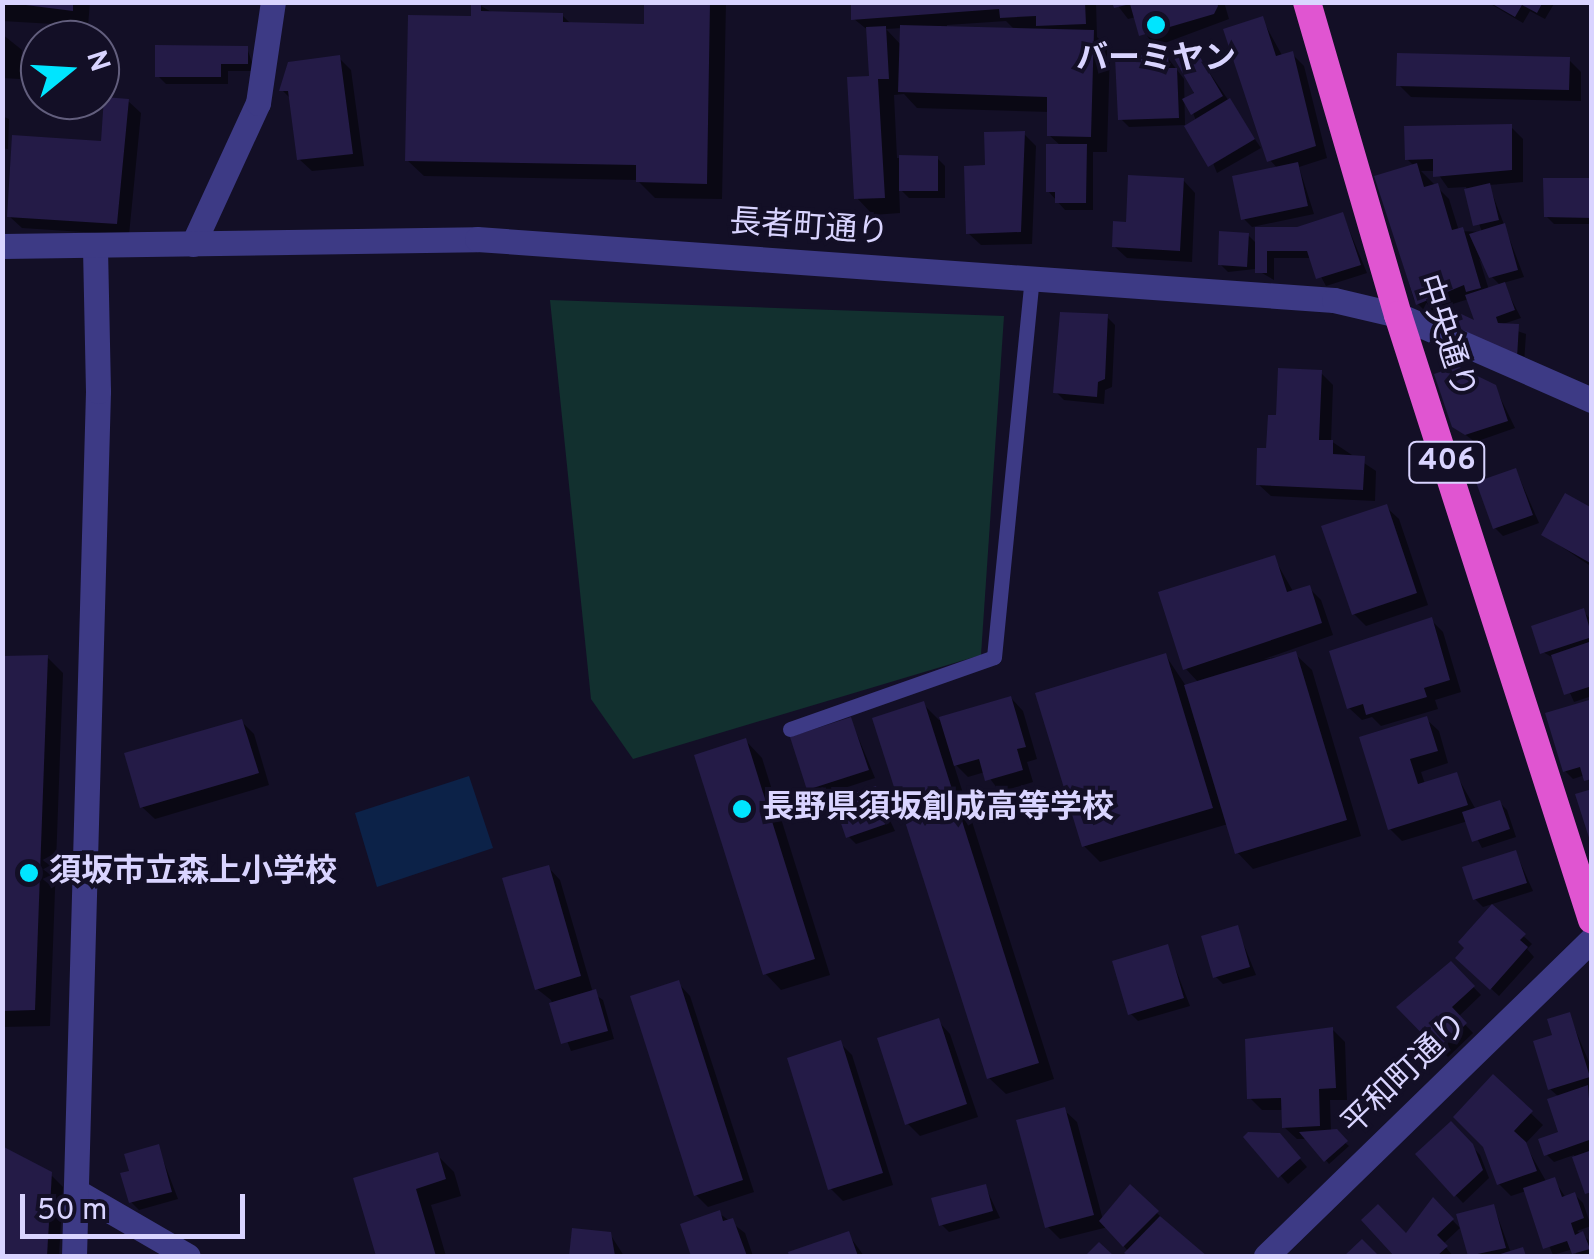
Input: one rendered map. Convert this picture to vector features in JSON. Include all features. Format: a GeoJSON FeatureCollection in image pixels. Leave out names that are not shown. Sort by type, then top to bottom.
{"type":"FeatureCollection","features":[{"type":"Feature","properties":{"kind":"highway","name":"中央通り"},"geometry":{"type":"LineString","coordinates":[[1308,2],[1398,315],[1592,920]]}},
{"type":"Feature","properties":{"kind":"street"},"geometry":{"type":"LineString","coordinates":[[194,244],[258,104],[273,2]]}},
{"type":"Feature","properties":{"kind":"street","name":"長者町通り"},"geometry":{"type":"LineString","coordinates":[[2,246],[478,240],[1334,300],[1398,315],[1592,400]]}},
{"type":"Feature","properties":{"kind":"street"},"geometry":{"type":"LineString","coordinates":[[74,1256],[98,391],[94,246]]}},
{"type":"Feature","properties":{"kind":"street","name":"平和町通り"},"geometry":{"type":"LineString","coordinates":[[1266,1256],[1592,939]]}},
{"type":"Feature","properties":{"kind":"street"},"geometry":{"type":"LineString","coordinates":[[76,1192],[188,1256]]}},
{"type":"Feature","properties":{"kind":"lane"},"geometry":{"type":"LineString","coordinates":[[790,729],[994,657],[1032,277]]}},
{"type":"Feature","properties":{"kind":"green space"},"geometry":{"type":"Polygon","coordinates":[[[550,300],[1004,316],[981,655],[633,759],[591,699],[550,300]]]}},
{"type":"Feature","properties":{"kind":"water"},"geometry":{"type":"Polygon","coordinates":[[[469,776],[493,848],[377,887],[355,813],[469,776]]]}},
{"type":"Feature","properties":{"kind":"building"},"geometry":{"type":"Polygon","coordinates":[[[2,2],[73,2],[73,11],[2,2]]]}},
{"type":"Feature","properties":{"kind":"building"},"geometry":{"type":"Polygon","coordinates":[[[471,2],[481,2],[481,11],[563,13],[563,22],[644,24],[644,2],[710,2],[707,184],[636,182],[636,165],[405,161],[408,15],[471,16],[471,2]]]}},
{"type":"Feature","properties":{"kind":"building"},"geometry":{"type":"Polygon","coordinates":[[[851,2],[1085,2],[1086,24],[1036,26],[1036,16],[1000,18],[999,9],[851,20],[851,2]]]}},
{"type":"Feature","properties":{"kind":"building","name":"バーミヤン"},"geometry":{"type":"Polygon","coordinates":[[[1112,2],[1217,2],[1218,6],[1214,14],[1139,36],[1130,4],[1114,8],[1112,2]]]}},
{"type":"Feature","properties":{"kind":"building"},"geometry":{"type":"Polygon","coordinates":[[[1489,2],[1543,2],[1537,13],[1522,5],[1515,17],[1489,2]]]}},
{"type":"Feature","properties":{"kind":"building"},"geometry":{"type":"Polygon","coordinates":[[[1263,16],[1276,56],[1293,51],[1316,146],[1267,162],[1223,29],[1263,16]]]}},
{"type":"Feature","properties":{"kind":"building"},"geometry":{"type":"Polygon","coordinates":[[[900,25],[1094,30],[1091,137],[1047,136],[1047,97],[898,92],[900,25]]]}},
{"type":"Feature","properties":{"kind":"building"},"geometry":{"type":"Polygon","coordinates":[[[886,26],[889,79],[878,79],[885,198],[854,199],[847,77],[869,76],[866,27],[886,26]]]}},
{"type":"Feature","properties":{"kind":"building"},"geometry":{"type":"Polygon","coordinates":[[[155,45],[248,46],[248,64],[221,64],[221,77],[155,77],[155,45]]]}},
{"type":"Feature","properties":{"kind":"building"},"geometry":{"type":"Polygon","coordinates":[[[1194,47],[1223,96],[1191,115],[1182,99],[1194,93],[1174,58],[1194,47]]]}},
{"type":"Feature","properties":{"kind":"building"},"geometry":{"type":"Polygon","coordinates":[[[1397,53],[1570,57],[1569,90],[1396,86],[1397,53]]]}},
{"type":"Feature","properties":{"kind":"building"},"geometry":{"type":"Polygon","coordinates":[[[1168,54],[1169,68],[1177,68],[1179,118],[1118,120],[1115,57],[1168,54]]]}},
{"type":"Feature","properties":{"kind":"building"},"geometry":{"type":"Polygon","coordinates":[[[340,55],[353,154],[297,160],[288,91],[279,91],[288,62],[340,55]]]}},
{"type":"Feature","properties":{"kind":"building"},"geometry":{"type":"Polygon","coordinates":[[[120,98],[129,99],[117,224],[7,217],[12,135],[101,141],[102,120],[120,120],[120,98]]]}},
{"type":"Feature","properties":{"kind":"building"},"geometry":{"type":"Polygon","coordinates":[[[1230,98],[1255,139],[1208,167],[1184,126],[1230,98]]]}},
{"type":"Feature","properties":{"kind":"building"},"geometry":{"type":"Polygon","coordinates":[[[1512,124],[1512,170],[1433,177],[1433,159],[1405,160],[1404,126],[1512,124]]]}},
{"type":"Feature","properties":{"kind":"building"},"geometry":{"type":"Polygon","coordinates":[[[1025,131],[1021,232],[966,234],[964,166],[985,165],[984,132],[1025,131]]]}},
{"type":"Feature","properties":{"kind":"building"},"geometry":{"type":"Polygon","coordinates":[[[1046,144],[1087,144],[1086,203],[1055,203],[1055,192],[1046,192],[1046,144]]]}},
{"type":"Feature","properties":{"kind":"building"},"geometry":{"type":"Polygon","coordinates":[[[899,155],[938,156],[938,191],[899,191],[899,155]]]}},
{"type":"Feature","properties":{"kind":"building"},"geometry":{"type":"Polygon","coordinates":[[[1298,162],[1308,206],[1241,220],[1232,176],[1298,162]]]}},
{"type":"Feature","properties":{"kind":"building"},"geometry":{"type":"Polygon","coordinates":[[[1417,163],[1424,187],[1438,183],[1452,230],[1463,227],[1481,288],[1466,292],[1464,285],[1416,305],[1374,176],[1417,163]]]}},
{"type":"Feature","properties":{"kind":"building"},"geometry":{"type":"Polygon","coordinates":[[[1128,175],[1184,178],[1180,251],[1112,247],[1113,221],[1126,222],[1128,175]]]}},
{"type":"Feature","properties":{"kind":"building"},"geometry":{"type":"Polygon","coordinates":[[[1543,178],[1592,178],[1592,218],[1544,217],[1543,178]]]}},
{"type":"Feature","properties":{"kind":"building"},"geometry":{"type":"Polygon","coordinates":[[[1490,183],[1499,220],[1473,226],[1464,189],[1490,183]]]}},
{"type":"Feature","properties":{"kind":"building"},"geometry":{"type":"Polygon","coordinates":[[[1343,212],[1361,265],[1316,279],[1307,251],[1267,251],[1267,273],[1255,273],[1255,227],[1297,227],[1343,212]]]}},
{"type":"Feature","properties":{"kind":"building"},"geometry":{"type":"Polygon","coordinates":[[[1505,223],[1518,270],[1489,278],[1469,234],[1505,223]]]}},
{"type":"Feature","properties":{"kind":"building"},"geometry":{"type":"Polygon","coordinates":[[[1219,231],[1249,233],[1247,267],[1218,265],[1219,231]]]}},
{"type":"Feature","properties":{"kind":"building"},"geometry":{"type":"Polygon","coordinates":[[[1505,282],[1515,310],[1496,317],[1498,323],[1519,324],[1517,358],[1449,323],[1455,311],[1474,320],[1465,295],[1505,282]]]}},
{"type":"Feature","properties":{"kind":"building"},"geometry":{"type":"Polygon","coordinates":[[[1060,312],[1108,314],[1105,379],[1098,382],[1097,397],[1053,393],[1060,312]]]}},
{"type":"Feature","properties":{"kind":"building"},"geometry":{"type":"Polygon","coordinates":[[[1457,366],[1496,385],[1508,421],[1465,435],[1452,427],[1434,374],[1457,366]]]}},
{"type":"Feature","properties":{"kind":"building"},"geometry":{"type":"Polygon","coordinates":[[[1278,368],[1322,370],[1319,440],[1333,440],[1333,454],[1365,456],[1363,490],[1256,485],[1257,448],[1266,448],[1268,415],[1276,415],[1278,368]]]}},
{"type":"Feature","properties":{"kind":"building"},"geometry":{"type":"Polygon","coordinates":[[[1516,468],[1533,515],[1493,529],[1476,482],[1516,468]]]}},
{"type":"Feature","properties":{"kind":"building"},"geometry":{"type":"Polygon","coordinates":[[[1565,493],[1592,508],[1592,564],[1541,535],[1565,493]]]}},
{"type":"Feature","properties":{"kind":"building"},"geometry":{"type":"Polygon","coordinates":[[[1387,504],[1417,593],[1352,615],[1321,526],[1387,504]]]}},
{"type":"Feature","properties":{"kind":"building"},"geometry":{"type":"Polygon","coordinates":[[[1275,555],[1287,592],[1310,585],[1322,623],[1183,670],[1158,592],[1275,555]]]}},
{"type":"Feature","properties":{"kind":"building"},"geometry":{"type":"Polygon","coordinates":[[[1584,608],[1592,637],[1540,654],[1531,626],[1584,608]]]}},
{"type":"Feature","properties":{"kind":"building"},"geometry":{"type":"Polygon","coordinates":[[[1432,617],[1450,680],[1424,688],[1427,697],[1366,715],[1363,704],[1347,709],[1329,651],[1432,617]]]}},
{"type":"Feature","properties":{"kind":"building"},"geometry":{"type":"Polygon","coordinates":[[[1592,641],[1592,686],[1564,695],[1551,655],[1592,641]]]}},
{"type":"Feature","properties":{"kind":"building"},"geometry":{"type":"Polygon","coordinates":[[[1296,651],[1347,820],[1235,854],[1184,685],[1296,651]]]}},
{"type":"Feature","properties":{"kind":"building"},"geometry":{"type":"Polygon","coordinates":[[[1166,653],[1213,808],[1082,847],[1035,693],[1166,653]]]}},
{"type":"Feature","properties":{"kind":"building"},"geometry":{"type":"Polygon","coordinates":[[[48,655],[35,1010],[2,1011],[2,656],[48,655]]]}},
{"type":"Feature","properties":{"kind":"building"},"geometry":{"type":"Polygon","coordinates":[[[1011,696],[1026,747],[1017,749],[1023,770],[985,781],[979,759],[954,766],[939,717],[1011,696]]]}},
{"type":"Feature","properties":{"kind":"building"},"geometry":{"type":"Polygon","coordinates":[[[1589,700],[1592,779],[1584,781],[1580,767],[1563,772],[1545,713],[1589,700]]]}},
{"type":"Feature","properties":{"kind":"building"},"geometry":{"type":"Polygon","coordinates":[[[924,701],[1039,1063],[987,1079],[872,718],[924,701]]]}},
{"type":"Feature","properties":{"kind":"building"},"geometry":{"type":"Polygon","coordinates":[[[1427,716],[1438,751],[1410,759],[1418,784],[1457,772],[1468,805],[1388,830],[1359,737],[1427,716]]]}},
{"type":"Feature","properties":{"kind":"building"},"geometry":{"type":"Polygon","coordinates":[[[851,717],[869,770],[807,790],[790,737],[851,717]]]}},
{"type":"Feature","properties":{"kind":"building"},"geometry":{"type":"Polygon","coordinates":[[[242,719],[259,773],[140,808],[124,753],[242,719]]]}},
{"type":"Feature","properties":{"kind":"building"},"geometry":{"type":"Polygon","coordinates":[[[746,738],[815,959],[763,975],[694,755],[746,738]]]}},
{"type":"Feature","properties":{"kind":"building"},"geometry":{"type":"Polygon","coordinates":[[[876,786],[889,823],[846,838],[833,800],[876,786]]]}},
{"type":"Feature","properties":{"kind":"building"},"geometry":{"type":"Polygon","coordinates":[[[1592,789],[1592,844],[1591,844],[1575,794],[1592,789]]]}},
{"type":"Feature","properties":{"kind":"building"},"geometry":{"type":"Polygon","coordinates":[[[1500,800],[1510,829],[1472,842],[1462,812],[1500,800]]]}},
{"type":"Feature","properties":{"kind":"building"},"geometry":{"type":"Polygon","coordinates":[[[1516,850],[1527,883],[1473,900],[1462,867],[1516,850]]]}},
{"type":"Feature","properties":{"kind":"building"},"geometry":{"type":"Polygon","coordinates":[[[549,865],[581,976],[535,990],[502,878],[549,865]]]}},
{"type":"Feature","properties":{"kind":"building"},"geometry":{"type":"Polygon","coordinates":[[[1492,904],[1526,934],[1520,940],[1528,947],[1490,990],[1455,958],[1464,948],[1458,942],[1492,904]]]}},
{"type":"Feature","properties":{"kind":"building"},"geometry":{"type":"Polygon","coordinates":[[[1238,925],[1250,967],[1213,978],[1201,936],[1238,925]]]}},
{"type":"Feature","properties":{"kind":"building"},"geometry":{"type":"Polygon","coordinates":[[[1168,944],[1184,998],[1128,1015],[1112,961],[1168,944]]]}},
{"type":"Feature","properties":{"kind":"building"},"geometry":{"type":"Polygon","coordinates":[[[1451,961],[1475,986],[1452,1007],[1467,1023],[1439,1051],[1396,1007],[1451,961]]]}},
{"type":"Feature","properties":{"kind":"building"},"geometry":{"type":"Polygon","coordinates":[[[679,980],[743,1180],[694,1196],[630,996],[679,980]]]}},
{"type":"Feature","properties":{"kind":"building"},"geometry":{"type":"Polygon","coordinates":[[[596,989],[608,1031],[561,1044],[549,1003],[596,989]]]}},
{"type":"Feature","properties":{"kind":"building"},"geometry":{"type":"Polygon","coordinates":[[[1570,1012],[1590,1077],[1548,1090],[1533,1041],[1552,1035],[1547,1019],[1570,1012]]]}},
{"type":"Feature","properties":{"kind":"building"},"geometry":{"type":"Polygon","coordinates":[[[939,1018],[967,1104],[905,1125],[877,1038],[939,1018]]]}},
{"type":"Feature","properties":{"kind":"building"},"geometry":{"type":"Polygon","coordinates":[[[1333,1027],[1336,1088],[1319,1089],[1320,1126],[1282,1128],[1281,1098],[1247,1099],[1245,1039],[1333,1027]]]}},
{"type":"Feature","properties":{"kind":"building"},"geometry":{"type":"Polygon","coordinates":[[[841,1040],[883,1173],[828,1190],[787,1058],[841,1040]]]}},
{"type":"Feature","properties":{"kind":"building"},"geometry":{"type":"Polygon","coordinates":[[[1493,1074],[1533,1111],[1514,1131],[1526,1142],[1537,1171],[1497,1185],[1483,1147],[1453,1117],[1493,1074]]]}},
{"type":"Feature","properties":{"kind":"building"},"geometry":{"type":"Polygon","coordinates":[[[1588,1085],[1592,1139],[1544,1156],[1538,1139],[1558,1132],[1547,1099],[1588,1085]]]}},
{"type":"Feature","properties":{"kind":"building"},"geometry":{"type":"Polygon","coordinates":[[[1065,1107],[1094,1215],[1045,1228],[1016,1120],[1065,1107]]]}},
{"type":"Feature","properties":{"kind":"building"},"geometry":{"type":"Polygon","coordinates":[[[1451,1121],[1473,1144],[1483,1170],[1454,1197],[1415,1154],[1451,1121]]]}},
{"type":"Feature","properties":{"kind":"building"},"geometry":{"type":"Polygon","coordinates":[[[1337,1129],[1348,1141],[1324,1162],[1299,1132],[1337,1129]]]}},
{"type":"Feature","properties":{"kind":"building"},"geometry":{"type":"Polygon","coordinates":[[[1248,1132],[1280,1133],[1301,1158],[1278,1178],[1243,1137],[1248,1132]]]}},
{"type":"Feature","properties":{"kind":"building"},"geometry":{"type":"Polygon","coordinates":[[[159,1144],[172,1192],[129,1203],[120,1173],[129,1171],[124,1154],[159,1144]]]}},
{"type":"Feature","properties":{"kind":"building"},"geometry":{"type":"Polygon","coordinates":[[[2,1146],[52,1172],[47,1256],[2,1256],[2,1146]]]}},
{"type":"Feature","properties":{"kind":"building"},"geometry":{"type":"Polygon","coordinates":[[[1592,1150],[1592,1192],[1585,1194],[1572,1157],[1592,1150]]]}},
{"type":"Feature","properties":{"kind":"building"},"geometry":{"type":"Polygon","coordinates":[[[438,1152],[446,1179],[416,1189],[436,1256],[376,1256],[353,1178],[438,1152]]]}},
{"type":"Feature","properties":{"kind":"building"},"geometry":{"type":"Polygon","coordinates":[[[1555,1177],[1562,1197],[1575,1192],[1584,1218],[1571,1223],[1575,1235],[1583,1231],[1590,1249],[1572,1254],[1567,1241],[1543,1249],[1523,1188],[1555,1177]]]}},
{"type":"Feature","properties":{"kind":"building"},"geometry":{"type":"Polygon","coordinates":[[[986,1184],[993,1211],[939,1226],[931,1198],[986,1184]]]}},
{"type":"Feature","properties":{"kind":"building"},"geometry":{"type":"Polygon","coordinates":[[[1130,1184],[1159,1211],[1123,1247],[1099,1221],[1130,1184]]]}},
{"type":"Feature","properties":{"kind":"building"},"geometry":{"type":"Polygon","coordinates":[[[1433,1197],[1454,1219],[1437,1235],[1448,1246],[1437,1256],[1394,1256],[1361,1220],[1378,1204],[1406,1233],[1433,1197]]]}},
{"type":"Feature","properties":{"kind":"building"},"geometry":{"type":"Polygon","coordinates":[[[1494,1204],[1506,1248],[1468,1256],[1456,1214],[1494,1204]]]}},
{"type":"Feature","properties":{"kind":"building"},"geometry":{"type":"Polygon","coordinates":[[[720,1210],[723,1221],[733,1218],[747,1256],[691,1256],[680,1224],[720,1210]]]}},
{"type":"Feature","properties":{"kind":"building"},"geometry":{"type":"Polygon","coordinates":[[[1160,1216],[1207,1256],[1124,1253],[1160,1216]]]}},
{"type":"Feature","properties":{"kind":"building"},"geometry":{"type":"Polygon","coordinates":[[[572,1228],[611,1232],[615,1256],[569,1256],[572,1228]]]}},
{"type":"Feature","properties":{"kind":"building"},"geometry":{"type":"Polygon","coordinates":[[[849,1231],[858,1256],[789,1256],[788,1252],[849,1231]]]}},
{"type":"Feature","properties":{"kind":"building"},"geometry":{"type":"Polygon","coordinates":[[[1362,1239],[1379,1256],[1344,1256],[1362,1239]]]}},
{"type":"Feature","properties":{"kind":"building"},"geometry":{"type":"Polygon","coordinates":[[[1099,1242],[1114,1256],[1085,1256],[1099,1242]]]}},
{"type":"Feature","properties":{"kind":"building"},"geometry":{"type":"Polygon","coordinates":[[[1523,1247],[1526,1256],[1494,1256],[1523,1247]]]}},
{"type":"Feature","properties":{"kind":"place","name":"バーミヤン"},"geometry":{"type":"Point","coordinates":[1156,25]}},
{"type":"Feature","properties":{"kind":"place","name":"長野県須坂創成高等学校"},"geometry":{"type":"Point","coordinates":[742,809]}},
{"type":"Feature","properties":{"kind":"place","name":"須坂市立森上小学校"},"geometry":{"type":"Point","coordinates":[29,873]}}]}
